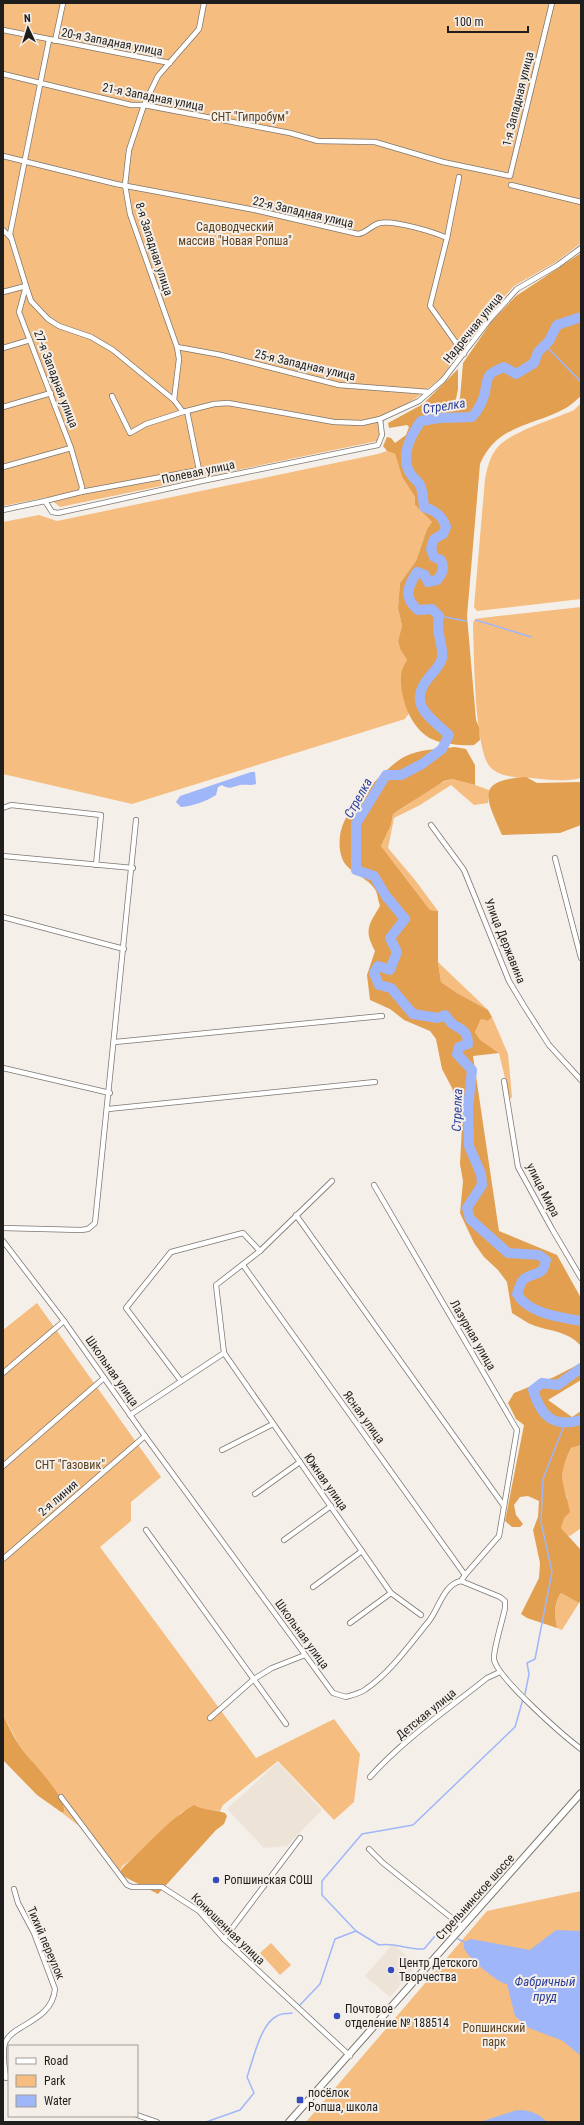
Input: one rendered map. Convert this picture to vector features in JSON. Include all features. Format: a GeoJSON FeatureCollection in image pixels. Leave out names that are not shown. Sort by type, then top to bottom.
{"type":"FeatureCollection","features":[{"type":"Feature","properties":{"kind":"main road","name":"Стрельнинское шоссе"},"geometry":{"type":"LineString","coordinates":[[289,2122],[350,2056],[581,1794]]}},
{"type":"Feature","properties":{"kind":"street"},"geometry":{"type":"LineString","coordinates":[[55,41],[63,3]]}},
{"type":"Feature","properties":{"kind":"street","name":"8-я Западная улица"},"geometry":{"type":"LineString","coordinates":[[174,400],[179,359],[177,347],[130,214],[125,185],[129,150],[144,105],[158,76],[199,29],[204,3]]}},
{"type":"Feature","properties":{"kind":"street","name":"1-я Западная улица"},"geometry":{"type":"LineString","coordinates":[[510,176],[552,3]]}},
{"type":"Feature","properties":{"kind":"street","name":"20-я Западная улица"},"geometry":{"type":"LineString","coordinates":[[3,30],[170,63]]}},
{"type":"Feature","properties":{"kind":"street"},"geometry":{"type":"LineString","coordinates":[[49,40],[24,162],[11,238],[31,301],[48,319],[59,326],[91,337],[114,350],[185,411]]}},
{"type":"Feature","properties":{"kind":"street","name":"21-я Западная улица"},"geometry":{"type":"LineString","coordinates":[[3,74],[130,105],[144,105],[290,133],[318,141],[375,142],[443,162],[510,176]]}},
{"type":"Feature","properties":{"kind":"street","name":"22-я Западная улица"},"geometry":{"type":"LineString","coordinates":[[3,156],[125,185],[255,210],[358,234],[364,234],[378,223],[388,222],[448,238]]}},
{"type":"Feature","properties":{"kind":"street"},"geometry":{"type":"LineString","coordinates":[[459,177],[448,238],[430,306],[464,354]]}},
{"type":"Feature","properties":{"kind":"street"},"geometry":{"type":"LineString","coordinates":[[511,184],[581,202]]}},
{"type":"Feature","properties":{"kind":"street"},"geometry":{"type":"LineString","coordinates":[[3,230],[11,238]]}},
{"type":"Feature","properties":{"kind":"street","name":"Надречная улица"},"geometry":{"type":"LineString","coordinates":[[112,396],[130,433],[146,424],[185,411],[228,404],[334,422],[362,423],[380,419],[419,401],[443,380],[490,319],[517,289],[558,265],[581,248]]}},
{"type":"Feature","properties":{"kind":"street"},"geometry":{"type":"LineString","coordinates":[[3,292],[26,286]]}},
{"type":"Feature","properties":{"kind":"street","name":"27-я Западная улица"},"geometry":{"type":"LineString","coordinates":[[26,286],[19,312],[72,448],[82,481],[81,492]]}},
{"type":"Feature","properties":{"kind":"street"},"geometry":{"type":"LineString","coordinates":[[3,348],[30,340]]}},
{"type":"Feature","properties":{"kind":"street","name":"25-я Западная улица"},"geometry":{"type":"LineString","coordinates":[[177,347],[222,355],[339,385],[429,392]]}},
{"type":"Feature","properties":{"kind":"street"},"geometry":{"type":"LineString","coordinates":[[3,407],[51,393]]}},
{"type":"Feature","properties":{"kind":"street","name":"Полевая улица"},"geometry":{"type":"LineString","coordinates":[[81,492],[199,470],[185,411]]}},
{"type":"Feature","properties":{"kind":"street","name":"Полевая улица"},"geometry":{"type":"LineString","coordinates":[[45,501],[52,512],[58,513],[202,481],[378,445],[382,435],[380,419]]}},
{"type":"Feature","properties":{"kind":"street"},"geometry":{"type":"LineString","coordinates":[[3,467],[72,448]]}},
{"type":"Feature","properties":{"kind":"street"},"geometry":{"type":"LineString","coordinates":[[3,510],[81,492]]}},
{"type":"Feature","properties":{"kind":"street"},"geometry":{"type":"LineString","coordinates":[[3,808],[11,805],[101,815],[96,865]]}},
{"type":"Feature","properties":{"kind":"street"},"geometry":{"type":"LineString","coordinates":[[3,1228],[81,1230],[88,1229],[95,1223],[133,868],[136,820]]}},
{"type":"Feature","properties":{"kind":"street","name":"Улица Державина"},"geometry":{"type":"LineString","coordinates":[[430,825],[464,870],[509,981],[550,1045],[581,1080]]}},
{"type":"Feature","properties":{"kind":"street"},"geometry":{"type":"LineString","coordinates":[[3,856],[133,868]]}},
{"type":"Feature","properties":{"kind":"street"},"geometry":{"type":"LineString","coordinates":[[555,858],[563,894],[581,958]]}},
{"type":"Feature","properties":{"kind":"street"},"geometry":{"type":"LineString","coordinates":[[3,917],[124,949]]}},
{"type":"Feature","properties":{"kind":"street"},"geometry":{"type":"LineString","coordinates":[[115,1042],[382,1016]]}},
{"type":"Feature","properties":{"kind":"street"},"geometry":{"type":"LineString","coordinates":[[3,1068],[110,1093]]}},
{"type":"Feature","properties":{"kind":"street","name":"улица Мира"},"geometry":{"type":"LineString","coordinates":[[504,1081],[518,1168],[581,1278]]}},
{"type":"Feature","properties":{"kind":"street"},"geometry":{"type":"LineString","coordinates":[[108,1109],[374,1082]]}},
{"type":"Feature","properties":{"kind":"street"},"geometry":{"type":"LineString","coordinates":[[130,1415],[224,1353],[216,1285],[243,1266],[260,1251],[332,1181]]}},
{"type":"Feature","properties":{"kind":"street","name":"Лазурная улица"},"geometry":{"type":"LineString","coordinates":[[374,1185],[517,1430],[499,1536],[465,1575]]}},
{"type":"Feature","properties":{"kind":"street"},"geometry":{"type":"LineString","coordinates":[[296,1215],[504,1506]]}},
{"type":"Feature","properties":{"kind":"street"},"geometry":{"type":"LineString","coordinates":[[181,1381],[126,1308],[171,1252],[243,1233],[260,1251]]}},
{"type":"Feature","properties":{"kind":"street","name":"Школьная улица"},"geometry":{"type":"LineString","coordinates":[[3,1241],[64,1321],[145,1436],[333,1693],[346,1697],[365,1690],[393,1664],[431,1619],[448,1590],[455,1582],[461,1581]]}},
{"type":"Feature","properties":{"kind":"street","name":"Ясная улица"},"geometry":{"type":"LineString","coordinates":[[243,1266],[465,1575]]}},
{"type":"Feature","properties":{"kind":"street"},"geometry":{"type":"LineString","coordinates":[[3,1373],[64,1321]]}},
{"type":"Feature","properties":{"kind":"street","name":"Южная улица"},"geometry":{"type":"LineString","coordinates":[[224,1353],[391,1593],[421,1615]]}},
{"type":"Feature","properties":{"kind":"street"},"geometry":{"type":"LineString","coordinates":[[3,1466],[104,1378]]}},
{"type":"Feature","properties":{"kind":"street"},"geometry":{"type":"LineString","coordinates":[[222,1450],[273,1424]]}},
{"type":"Feature","properties":{"kind":"street","name":"2-я линия"},"geometry":{"type":"LineString","coordinates":[[3,1559],[145,1436]]}},
{"type":"Feature","properties":{"kind":"street"},"geometry":{"type":"LineString","coordinates":[[255,1494],[300,1462]]}},
{"type":"Feature","properties":{"kind":"street"},"geometry":{"type":"LineString","coordinates":[[284,1540],[331,1506]]}},
{"type":"Feature","properties":{"kind":"street"},"geometry":{"type":"LineString","coordinates":[[146,1530],[286,1724]]}},
{"type":"Feature","properties":{"kind":"street"},"geometry":{"type":"LineString","coordinates":[[313,1586],[362,1551]]}},
{"type":"Feature","properties":{"kind":"street"},"geometry":{"type":"LineString","coordinates":[[465,1575],[461,1581],[500,1597],[504,1601],[505,1608],[494,1659],[500,1672],[532,1705],[581,1749]]}},
{"type":"Feature","properties":{"kind":"street"},"geometry":{"type":"LineString","coordinates":[[350,1623],[391,1593]]}},
{"type":"Feature","properties":{"kind":"street"},"geometry":{"type":"LineString","coordinates":[[210,1718],[254,1679],[272,1668],[305,1655]]}},
{"type":"Feature","properties":{"kind":"street","name":"Детская улица"},"geometry":{"type":"LineString","coordinates":[[370,1777],[385,1760],[407,1741],[487,1678],[500,1672]]}},
{"type":"Feature","properties":{"kind":"street","name":"Конюшенная улица"},"geometry":{"type":"LineString","coordinates":[[61,1797],[127,1885],[132,1887],[162,1887],[199,1911],[224,1939],[350,2056]]}},
{"type":"Feature","properties":{"kind":"street"},"geometry":{"type":"LineString","coordinates":[[224,1939],[300,1838]]}},
{"type":"Feature","properties":{"kind":"street"},"geometry":{"type":"LineString","coordinates":[[369,1849],[382,1863],[463,1927]]}},
{"type":"Feature","properties":{"kind":"street","name":"Тихий переулок"},"geometry":{"type":"LineString","coordinates":[[6,2078],[4,2043],[8,2036],[39,2017],[54,1996],[55,1989],[34,1933],[18,1903],[14,1889]]}},
{"type":"Feature","properties":{"kind":"street"},"geometry":{"type":"LineString","coordinates":[[138,2115],[157,2122]]}},
{"type":"Feature","properties":{"kind":"shaded area"},"geometry":{"type":"Polygon","coordinates":[[[581,253],[581,396],[566,408],[554,414],[506,433],[487,451],[480,464],[467,616],[476,720],[479,727],[480,740],[474,745],[443,743],[426,736],[419,730],[405,705],[401,686],[403,668],[407,660],[400,649],[398,641],[402,626],[398,608],[400,583],[416,561],[427,529],[432,522],[415,505],[415,497],[402,477],[395,454],[387,451],[383,446],[387,437],[391,438],[395,443],[406,435],[409,427],[407,425],[389,428],[388,423],[423,404],[458,369],[456,405],[460,398],[463,363],[492,321],[516,296],[581,253]]]}},
{"type":"Feature","properties":{"kind":"shaded area"},"geometry":{"type":"Polygon","coordinates":[[[455,747],[466,749],[475,765],[475,785],[452,779],[444,781],[393,814],[391,825],[381,846],[430,910],[438,911],[438,962],[441,982],[457,993],[488,1010],[492,1017],[488,1021],[481,1019],[475,1032],[480,1040],[499,1053],[473,1056],[499,1231],[557,1255],[581,1298],[581,1346],[569,1336],[535,1326],[512,1313],[507,1282],[498,1270],[484,1257],[474,1243],[460,1213],[463,1181],[460,1164],[462,1126],[452,1088],[442,1069],[436,1039],[430,1031],[404,1020],[390,1009],[370,1000],[367,975],[375,951],[369,938],[369,928],[370,923],[380,906],[373,886],[348,868],[342,858],[340,835],[342,826],[348,814],[362,796],[389,768],[404,757],[416,752],[455,747]]]}},
{"type":"Feature","properties":{"kind":"shaded area"},"geometry":{"type":"Polygon","coordinates":[[[526,777],[537,783],[581,782],[581,825],[560,833],[502,835],[492,811],[488,793],[491,787],[498,782],[526,777]]]}},
{"type":"Feature","properties":{"kind":"shaded area"},"geometry":{"type":"Polygon","coordinates":[[[581,1363],[581,1380],[548,1400],[572,1417],[581,1411],[581,1445],[571,1448],[566,1458],[564,1467],[563,1480],[570,1512],[564,1518],[561,1528],[581,1550],[581,1600],[579,1603],[561,1593],[558,1597],[555,1614],[557,1628],[527,1618],[521,1614],[539,1578],[540,1563],[533,1530],[538,1517],[539,1501],[528,1496],[520,1497],[514,1505],[516,1515],[523,1524],[520,1527],[512,1527],[505,1521],[524,1425],[516,1419],[508,1403],[514,1393],[554,1377],[581,1363]]]}},
{"type":"Feature","properties":{"kind":"shaded area"},"geometry":{"type":"Polygon","coordinates":[[[3,1715],[19,1745],[59,1796],[64,1812],[61,1812],[37,1795],[3,1760],[3,1715]]]}},
{"type":"Feature","properties":{"kind":"shaded area"},"geometry":{"type":"Polygon","coordinates":[[[278,1762],[322,1810],[287,1846],[264,1848],[227,1809],[278,1762]]]}},
{"type":"Feature","properties":{"kind":"shaded area"},"geometry":{"type":"Polygon","coordinates":[[[194,1805],[225,1813],[227,1816],[224,1824],[216,1830],[158,1894],[119,1874],[124,1866],[163,1829],[194,1805]]]}},
{"type":"Feature","properties":{"kind":"shaded area","name":"Центр Детского Творчества"},"geometry":{"type":"Polygon","coordinates":[[[393,1944],[417,1965],[390,1997],[365,1976],[393,1944]]]}},
{"type":"Feature","properties":{"kind":"green space","name":"Садоводческий массив \"Новая Ропша\""},"geometry":{"type":"Polygon","coordinates":[[[3,3],[581,3],[581,243],[556,262],[514,286],[487,316],[441,378],[416,398],[385,418],[377,441],[60,507],[48,497],[3,506],[3,3]]]}},
{"type":"Feature","properties":{"kind":"green space"},"geometry":{"type":"Polygon","coordinates":[[[581,403],[581,599],[477,611],[474,607],[485,479],[492,455],[503,442],[533,426],[574,410],[581,403]]]}},
{"type":"Feature","properties":{"kind":"green space"},"geometry":{"type":"Polygon","coordinates":[[[387,451],[395,454],[402,477],[415,497],[415,505],[432,522],[427,529],[416,561],[400,583],[398,608],[402,626],[398,641],[400,649],[407,660],[404,667],[402,687],[404,700],[409,713],[405,719],[132,804],[3,774],[3,522],[39,515],[57,521],[387,451]]]}},
{"type":"Feature","properties":{"kind":"green space"},"geometry":{"type":"Polygon","coordinates":[[[581,607],[581,778],[569,780],[550,780],[500,774],[491,768],[485,758],[481,742],[476,699],[473,623],[475,619],[481,618],[581,607]]]}},
{"type":"Feature","properties":{"kind":"green space"},"geometry":{"type":"Polygon","coordinates":[[[452,779],[489,790],[488,803],[474,805],[451,785],[420,805],[394,818],[388,848],[415,880],[438,911],[430,910],[381,846],[391,825],[393,814],[436,785],[452,779]]]}},
{"type":"Feature","properties":{"kind":"green space"},"geometry":{"type":"Polygon","coordinates":[[[438,962],[488,1010],[457,993],[441,982],[438,962]]]}},
{"type":"Feature","properties":{"kind":"green space"},"geometry":{"type":"Polygon","coordinates":[[[492,1017],[508,1054],[512,1097],[510,1099],[499,1053],[479,1040],[475,1032],[481,1019],[488,1021],[492,1017]]]}},
{"type":"Feature","properties":{"kind":"green space","name":"СНТ \"Газовик\""},"geometry":{"type":"Polygon","coordinates":[[[37,1303],[161,1477],[131,1502],[131,1521],[100,1547],[256,1758],[334,1719],[360,1754],[354,1802],[334,1820],[278,1761],[223,1805],[220,1811],[201,1809],[182,1812],[134,1858],[122,1866],[119,1874],[79,1826],[61,1812],[64,1811],[53,1788],[19,1745],[3,1715],[3,1330],[37,1303]]]}},
{"type":"Feature","properties":{"kind":"green space"},"geometry":{"type":"Polygon","coordinates":[[[581,1445],[581,1528],[570,1536],[567,1535],[561,1528],[567,1497],[562,1485],[563,1466],[571,1448],[581,1445]]]}},
{"type":"Feature","properties":{"kind":"green space"},"geometry":{"type":"Polygon","coordinates":[[[561,1593],[579,1603],[562,1630],[557,1628],[555,1614],[558,1597],[561,1593]]]}},
{"type":"Feature","properties":{"kind":"green space","name":"Ропшинский парк"},"geometry":{"type":"Polygon","coordinates":[[[581,1891],[581,2122],[306,2122],[487,1911],[581,1891]]]}},
{"type":"Feature","properties":{"kind":"green space"},"geometry":{"type":"Polygon","coordinates":[[[271,1943],[291,1965],[280,1975],[260,1953],[271,1943]]]}},
{"type":"Feature","properties":{"kind":"water"},"geometry":{"type":"Polygon","coordinates":[[[251,772],[255,772],[256,784],[240,785],[229,788],[222,785],[218,787],[216,795],[203,802],[190,806],[181,807],[176,802],[180,796],[251,772]]]}},
{"type":"Feature","properties":{"kind":"water","name":"Фабричный пруд"},"geometry":{"type":"Polygon","coordinates":[[[556,1930],[581,1931],[581,2056],[563,2041],[529,2028],[515,2016],[507,1984],[497,1980],[471,1957],[464,1948],[464,1942],[471,1939],[530,1950],[556,1930]]]}},
{"type":"Feature","properties":{"kind":"water"},"geometry":{"type":"Polygon","coordinates":[[[517,2110],[534,2113],[547,2122],[480,2122],[517,2110]]]}},
{"type":"Feature","properties":{"kind":"waterway","name":"Стрелка"},"geometry":{"type":"LineString","coordinates":[[581,317],[557,325],[549,341],[538,352],[534,363],[516,374],[504,367],[491,373],[488,378],[482,402],[472,417],[440,418],[421,421],[410,439],[406,453],[407,466],[410,473],[421,487],[424,507],[438,514],[446,527],[443,534],[434,539],[431,549],[434,557],[441,560],[443,569],[440,576],[437,580],[428,582],[425,575],[417,572],[408,592],[410,601],[418,610],[432,609],[439,616],[438,628],[442,658],[439,666],[423,686],[420,694],[420,702],[423,709],[434,722],[449,735],[442,749],[422,764],[401,775],[386,775],[356,824],[356,870],[374,876],[386,896],[405,919],[390,938],[397,952],[390,970],[378,966],[374,973],[379,985],[391,988],[413,1014],[438,1018],[445,1015],[450,1022],[460,1028],[467,1037],[468,1044],[459,1047],[457,1054],[472,1070],[468,1108],[469,1146],[481,1174],[482,1185],[467,1208],[470,1219],[508,1253],[539,1255],[546,1260],[545,1266],[540,1272],[524,1279],[522,1282],[517,1294],[522,1301],[546,1314],[581,1321]]}},
{"type":"Feature","properties":{"kind":"waterway"},"geometry":{"type":"LineString","coordinates":[[545,345],[581,382]]}},
{"type":"Feature","properties":{"kind":"waterway"},"geometry":{"type":"LineString","coordinates":[[439,616],[466,621]]}},
{"type":"Feature","properties":{"kind":"waterway"},"geometry":{"type":"LineString","coordinates":[[476,620],[531,637]]}},
{"type":"Feature","properties":{"kind":"waterway","name":"Стрелка"},"geometry":{"type":"LineString","coordinates":[[581,1368],[558,1385],[542,1383],[533,1390],[540,1407],[550,1418],[563,1422],[581,1420]]}},
{"type":"Feature","properties":{"kind":"waterway"},"geometry":{"type":"LineString","coordinates":[[525,1694],[529,1674],[527,1663],[535,1659],[552,1572],[541,1522],[543,1479],[565,1423]]}},
{"type":"Feature","properties":{"kind":"waterway"},"geometry":{"type":"LineString","coordinates":[[299,2006],[320,1984],[335,1939],[356,1931],[322,1895],[322,1881],[362,1834],[413,1825],[515,1727],[523,1699]]}},
{"type":"Feature","properties":{"kind":"waterway"},"geometry":{"type":"LineString","coordinates":[[356,1931],[379,1945],[390,1944],[418,1949],[424,1949],[435,1936],[451,1932]]}},
{"type":"Feature","properties":{"kind":"waterway"},"geometry":{"type":"LineString","coordinates":[[458,1939],[464,1942]]}},
{"type":"Feature","properties":{"kind":"waterway"},"geometry":{"type":"LineString","coordinates":[[206,2122],[240,2110],[254,2093],[247,2077],[262,2035],[271,2020],[279,2015],[292,2013]]}},
{"type":"Feature","properties":{"kind":"place","name":"Ропшинская СОШ"},"geometry":{"type":"Point","coordinates":[216,1880]}},
{"type":"Feature","properties":{"kind":"place","name":"Центр Детского Творчества"},"geometry":{"type":"Point","coordinates":[391,1970]}},
{"type":"Feature","properties":{"kind":"place","name":"Почтовое отделение № 188514"},"geometry":{"type":"Point","coordinates":[337,2016]}},
{"type":"Feature","properties":{"kind":"place","name":"посёлок Ропша, школа"},"geometry":{"type":"Point","coordinates":[300,2100]}},
{"type":"Feature","properties":{"kind":"park label","name":"СНТ \"Гипробум\""},"geometry":{"type":"Point","coordinates":[250,117]}}]}
